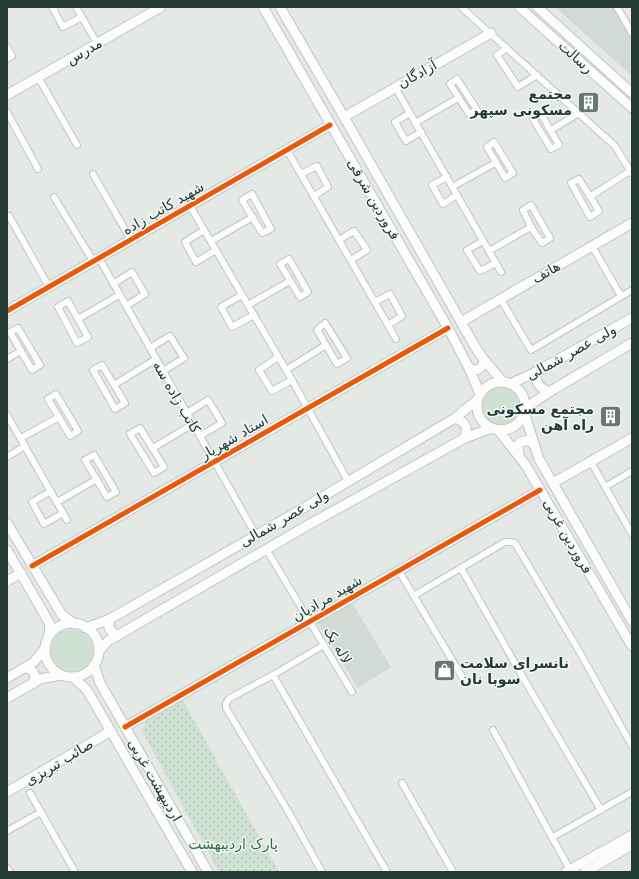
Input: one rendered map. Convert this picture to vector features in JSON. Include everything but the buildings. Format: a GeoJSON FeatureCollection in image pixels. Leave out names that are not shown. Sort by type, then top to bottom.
{"type":"FeatureCollection","features":[{"type":"Feature","properties":{"kind":"main road","name":"مدرس"},"geometry":{"type":"LineString","coordinates":[[7,95],[160,7]]}},
{"type":"Feature","properties":{"kind":"main road","name":"فروردین شرقی"},"geometry":{"type":"LineString","coordinates":[[263,7],[448,328],[469,368],[479,397]]}},
{"type":"Feature","properties":{"kind":"main road","name":"فروردین شرقی"},"geometry":{"type":"LineString","coordinates":[[280,7],[461,322],[485,361],[506,383]]}},
{"type":"Feature","properties":{"kind":"main road","name":"رسالت"},"geometry":{"type":"LineString","coordinates":[[519,7],[632,108]]}},
{"type":"Feature","properties":{"kind":"main road","name":"رسالت"},"geometry":{"type":"LineString","coordinates":[[537,7],[632,93]]}},
{"type":"Feature","properties":{"kind":"main road","name":"آزادگان"},"geometry":{"type":"LineString","coordinates":[[344,117],[491,34]]}},
{"type":"Feature","properties":{"kind":"main road","name":"شهید کاتب زاده"},"geometry":{"type":"LineString","coordinates":[[7,311],[330,125]]}},
{"type":"Feature","properties":{"kind":"main road","name":"هاتف"},"geometry":{"type":"LineString","coordinates":[[461,322],[500,298],[632,223]]}},
{"type":"Feature","properties":{"kind":"main road","name":"ولی عصر شمالی"},"geometry":{"type":"LineString","coordinates":[[506,383],[536,372],[632,318]]}},
{"type":"Feature","properties":{"kind":"main road","name":"استاد شهریار"},"geometry":{"type":"LineString","coordinates":[[32,566],[448,328]]}},
{"type":"Feature","properties":{"kind":"main road","name":"ولی عصر شمالی"},"geometry":{"type":"LineString","coordinates":[[524,411],[549,392],[632,343]]}},
{"type":"Feature","properties":{"kind":"main road"},"geometry":{"type":"LineString","coordinates":[[469,368],[478,370],[482,367],[485,361]]}},
{"type":"Feature","properties":{"kind":"main road"},"geometry":{"type":"LineString","coordinates":[[536,372],[538,385],[549,392]]}},
{"type":"Feature","properties":{"kind":"main road"},"geometry":{"type":"LineString","coordinates":[[506,383],[520,393],[523,399],[524,411],[517,424],[505,430],[495,429],[481,420],[478,414],[477,407],[479,397],[490,385],[506,383]]}},
{"type":"Feature","properties":{"kind":"main road","name":"ولی عصر شمالی"},"geometry":{"type":"LineString","coordinates":[[86,628],[110,619],[456,418],[479,397]]}},
{"type":"Feature","properties":{"kind":"main road","name":"فروردین غربی"},"geometry":{"type":"LineString","coordinates":[[524,411],[539,459],[631,619]]}},
{"type":"Feature","properties":{"kind":"main road"},"geometry":{"type":"LineString","coordinates":[[456,418],[462,421],[466,426],[467,432],[465,438]]}},
{"type":"Feature","properties":{"kind":"main road","name":"ولی عصر شمالی"},"geometry":{"type":"LineString","coordinates":[[99,651],[108,640],[465,438],[495,429]]}},
{"type":"Feature","properties":{"kind":"main road","name":"فروردین غربی"},"geometry":{"type":"LineString","coordinates":[[495,429],[526,464],[632,646]]}},
{"type":"Feature","properties":{"kind":"main road"},"geometry":{"type":"LineString","coordinates":[[553,483],[632,438]]}},
{"type":"Feature","properties":{"kind":"main road"},"geometry":{"type":"LineString","coordinates":[[519,457],[518,445],[520,442],[530,440],[534,445]]}},
{"type":"Feature","properties":{"kind":"main road","name":"شهید مرادیان"},"geometry":{"type":"LineString","coordinates":[[125,727],[540,490]]}},
{"type":"Feature","properties":{"kind":"main road"},"geometry":{"type":"LineString","coordinates":[[7,523],[62,615],[76,624],[86,628],[94,636],[98,643],[99,651],[94,665],[83,675],[73,677],[61,675],[40,680],[7,698]]}},
{"type":"Feature","properties":{"kind":"main road"},"geometry":{"type":"LineString","coordinates":[[7,550],[50,624],[46,647],[47,659],[55,671],[61,675]]}},
{"type":"Feature","properties":{"kind":"main road"},"geometry":{"type":"LineString","coordinates":[[7,581],[21,573]]}},
{"type":"Feature","properties":{"kind":"main road"},"geometry":{"type":"LineString","coordinates":[[44,614],[48,616],[52,615],[56,612],[57,608]]}},
{"type":"Feature","properties":{"kind":"main road"},"geometry":{"type":"LineString","coordinates":[[110,619],[108,624],[109,629],[112,633],[117,635]]}},
{"type":"Feature","properties":{"kind":"main road"},"geometry":{"type":"LineString","coordinates":[[619,623],[631,619]]}},
{"type":"Feature","properties":{"kind":"main road"},"geometry":{"type":"LineString","coordinates":[[49,636],[60,626],[76,624]]}},
{"type":"Feature","properties":{"kind":"main road"},"geometry":{"type":"LineString","coordinates":[[7,678],[34,662],[46,647]]}},
{"type":"Feature","properties":{"kind":"main road","name":"اردیبهشت غربی"},"geometry":{"type":"LineString","coordinates":[[94,665],[100,684],[208,872]]}},
{"type":"Feature","properties":{"kind":"main road"},"geometry":{"type":"LineString","coordinates":[[24,668],[30,669],[34,673],[35,678],[33,684]]}},
{"type":"Feature","properties":{"kind":"main road","name":"اردیبهشت غربی"},"geometry":{"type":"LineString","coordinates":[[73,677],[88,690],[192,872]]}},
{"type":"Feature","properties":{"kind":"main road"},"geometry":{"type":"LineString","coordinates":[[89,693],[93,689],[99,688],[104,690]]}},
{"type":"Feature","properties":{"kind":"main road","name":"صائب تبریزی"},"geometry":{"type":"LineString","coordinates":[[7,792],[111,731]]}},
{"type":"Feature","properties":{"kind":"main road"},"geometry":{"type":"LineString","coordinates":[[568,871],[632,834]]}},
{"type":"Feature","properties":{"kind":"main road"},"geometry":{"type":"LineString","coordinates":[[585,872],[632,845]]}},
{"type":"Feature","properties":{"kind":"street"},"geometry":{"type":"LineString","coordinates":[[55,7],[53,9],[63,27],[82,17]]}},
{"type":"Feature","properties":{"kind":"street"},"geometry":{"type":"LineString","coordinates":[[77,7],[97,43]]}},
{"type":"Feature","properties":{"kind":"street"},"geometry":{"type":"LineString","coordinates":[[461,7],[615,146],[631,172],[591,196]]}},
{"type":"Feature","properties":{"kind":"street"},"geometry":{"type":"LineString","coordinates":[[617,7],[632,33]]}},
{"type":"Feature","properties":{"kind":"street"},"geometry":{"type":"LineString","coordinates":[[7,47],[12,56],[7,59]]}},
{"type":"Feature","properties":{"kind":"street"},"geometry":{"type":"LineString","coordinates":[[507,48],[497,55],[518,87],[537,75]]}},
{"type":"Feature","properties":{"kind":"street"},"geometry":{"type":"LineString","coordinates":[[38,77],[77,145]]}},
{"type":"Feature","properties":{"kind":"street"},"geometry":{"type":"LineString","coordinates":[[457,79],[477,110],[469,114],[458,98],[450,84],[457,79]]}},
{"type":"Feature","properties":{"kind":"street"},"geometry":{"type":"LineString","coordinates":[[395,87],[501,272]]}},
{"type":"Feature","properties":{"kind":"street"},"geometry":{"type":"LineString","coordinates":[[416,123],[458,98]]}},
{"type":"Feature","properties":{"kind":"street"},"geometry":{"type":"LineString","coordinates":[[7,112],[38,169]]}},
{"type":"Feature","properties":{"kind":"street"},"geometry":{"type":"LineString","coordinates":[[410,113],[395,122],[406,141],[421,132]]}},
{"type":"Feature","properties":{"kind":"street"},"geometry":{"type":"LineString","coordinates":[[551,130],[579,113]]}},
{"type":"Feature","properties":{"kind":"street"},"geometry":{"type":"LineString","coordinates":[[541,114],[551,130],[559,145],[551,150],[533,120],[541,114]]}},
{"type":"Feature","properties":{"kind":"street"},"geometry":{"type":"LineString","coordinates":[[494,142],[513,173],[505,178],[495,163],[486,147],[494,142]]}},
{"type":"Feature","properties":{"kind":"street"},"geometry":{"type":"LineString","coordinates":[[287,150],[396,338]]}},
{"type":"Feature","properties":{"kind":"street"},"geometry":{"type":"LineString","coordinates":[[452,187],[495,163]]}},
{"type":"Feature","properties":{"kind":"street"},"geometry":{"type":"LineString","coordinates":[[301,174],[317,166],[328,187],[314,196]]}},
{"type":"Feature","properties":{"kind":"street"},"geometry":{"type":"LineString","coordinates":[[93,174],[131,240]]}},
{"type":"Feature","properties":{"kind":"street"},"geometry":{"type":"LineString","coordinates":[[447,177],[432,185],[443,204],[457,195]]}},
{"type":"Feature","properties":{"kind":"street"},"geometry":{"type":"LineString","coordinates":[[579,179],[591,196],[599,211],[590,217],[571,183],[579,179]]}},
{"type":"Feature","properties":{"kind":"street"},"geometry":{"type":"LineString","coordinates":[[252,194],[271,228],[262,233],[253,217],[242,200],[252,194]]}},
{"type":"Feature","properties":{"kind":"street","name":"کاتب زاده سه"},"geometry":{"type":"LineString","coordinates":[[54,197],[113,284],[256,535]]}},
{"type":"Feature","properties":{"kind":"street"},"geometry":{"type":"LineString","coordinates":[[531,205],[550,238],[542,243],[532,227],[523,210],[531,205]]}},
{"type":"Feature","properties":{"kind":"street"},"geometry":{"type":"LineString","coordinates":[[190,206],[292,380],[348,481]]}},
{"type":"Feature","properties":{"kind":"street"},"geometry":{"type":"LineString","coordinates":[[8,216],[49,287]]}},
{"type":"Feature","properties":{"kind":"street"},"geometry":{"type":"LineString","coordinates":[[211,241],[253,217]]}},
{"type":"Feature","properties":{"kind":"street"},"geometry":{"type":"LineString","coordinates":[[489,251],[532,227]]}},
{"type":"Feature","properties":{"kind":"street"},"geometry":{"type":"LineString","coordinates":[[204,230],[185,242],[196,262],[216,250]]}},
{"type":"Feature","properties":{"kind":"street"},"geometry":{"type":"LineString","coordinates":[[339,240],[354,231],[367,250],[351,260]]}},
{"type":"Feature","properties":{"kind":"street"},"geometry":{"type":"LineString","coordinates":[[483,241],[467,250],[480,271],[496,262]]}},
{"type":"Feature","properties":{"kind":"street"},"geometry":{"type":"LineString","coordinates":[[592,246],[621,296]]}},
{"type":"Feature","properties":{"kind":"street"},"geometry":{"type":"LineString","coordinates":[[289,259],[308,292],[300,297],[290,281],[280,264],[289,259]]}},
{"type":"Feature","properties":{"kind":"street"},"geometry":{"type":"LineString","coordinates":[[113,284],[132,272],[145,294],[126,306]]}},
{"type":"Feature","properties":{"kind":"street"},"geometry":{"type":"LineString","coordinates":[[248,305],[290,281]]}},
{"type":"Feature","properties":{"kind":"street"},"geometry":{"type":"LineString","coordinates":[[500,298],[531,350],[632,290]]}},
{"type":"Feature","properties":{"kind":"street"},"geometry":{"type":"LineString","coordinates":[[375,302],[390,294],[402,316],[388,325]]}},
{"type":"Feature","properties":{"kind":"street"},"geometry":{"type":"LineString","coordinates":[[78,319],[119,295]]}},
{"type":"Feature","properties":{"kind":"street"},"geometry":{"type":"LineString","coordinates":[[242,295],[221,307],[232,327],[254,315]]}},
{"type":"Feature","properties":{"kind":"street"},"geometry":{"type":"LineString","coordinates":[[68,302],[78,319],[88,337],[78,343],[58,307],[68,302]]}},
{"type":"Feature","properties":{"kind":"street"},"geometry":{"type":"LineString","coordinates":[[325,323],[347,358],[337,364],[326,345],[317,330],[325,323]]}},
{"type":"Feature","properties":{"kind":"street"},"geometry":{"type":"LineString","coordinates":[[18,328],[40,365],[32,370],[21,351],[10,332],[18,328]]}},
{"type":"Feature","properties":{"kind":"street"},"geometry":{"type":"LineString","coordinates":[[150,348],[170,336],[184,358],[163,371]]}},
{"type":"Feature","properties":{"kind":"street"},"geometry":{"type":"LineString","coordinates":[[286,370],[326,345]]}},
{"type":"Feature","properties":{"kind":"street"},"geometry":{"type":"LineString","coordinates":[[7,359],[21,351]]}},
{"type":"Feature","properties":{"kind":"street"},"geometry":{"type":"LineString","coordinates":[[278,357],[259,370],[272,391],[292,380]]}},
{"type":"Feature","properties":{"kind":"street"},"geometry":{"type":"LineString","coordinates":[[114,385],[156,359]]}},
{"type":"Feature","properties":{"kind":"street"},"geometry":{"type":"LineString","coordinates":[[102,365],[114,385],[125,403],[115,409],[93,370],[102,365]]}},
{"type":"Feature","properties":{"kind":"street"},"geometry":{"type":"LineString","coordinates":[[56,394],[78,431],[70,436],[58,417],[48,399],[56,394]]}},
{"type":"Feature","properties":{"kind":"street"},"geometry":{"type":"LineString","coordinates":[[187,413],[208,400],[222,423],[200,436]]}},
{"type":"Feature","properties":{"kind":"street"},"geometry":{"type":"LineString","coordinates":[[7,415],[67,520]]}},
{"type":"Feature","properties":{"kind":"street"},"geometry":{"type":"LineString","coordinates":[[21,438],[58,417]]}},
{"type":"Feature","properties":{"kind":"street"},"geometry":{"type":"LineString","coordinates":[[153,448],[193,424]]}},
{"type":"Feature","properties":{"kind":"street"},"geometry":{"type":"LineString","coordinates":[[7,431],[14,427]]}},
{"type":"Feature","properties":{"kind":"street"},"geometry":{"type":"LineString","coordinates":[[140,428],[153,448],[164,467],[154,473],[130,434],[140,428]]}},
{"type":"Feature","properties":{"kind":"street"},"geometry":{"type":"LineString","coordinates":[[7,457],[25,446]]}},
{"type":"Feature","properties":{"kind":"street"},"geometry":{"type":"LineString","coordinates":[[94,455],[116,492],[107,497],[97,479],[86,460],[94,455]]}},
{"type":"Feature","properties":{"kind":"street"},"geometry":{"type":"LineString","coordinates":[[590,462],[632,534]]}},
{"type":"Feature","properties":{"kind":"street"},"geometry":{"type":"LineString","coordinates":[[605,487],[632,471]]}},
{"type":"Feature","properties":{"kind":"street"},"geometry":{"type":"LineString","coordinates":[[57,502],[97,479]]}},
{"type":"Feature","properties":{"kind":"street"},"geometry":{"type":"LineString","coordinates":[[51,491],[32,502],[44,524],[63,512]]}},
{"type":"Feature","properties":{"kind":"street"},"geometry":{"type":"LineString","coordinates":[[414,596],[505,542],[515,543],[632,746]]}},
{"type":"Feature","properties":{"kind":"street","name":"لاله یک"},"geometry":{"type":"LineString","coordinates":[[266,550],[352,692]]}},
{"type":"Feature","properties":{"kind":"street"},"geometry":{"type":"LineString","coordinates":[[461,568],[600,810]]}},
{"type":"Feature","properties":{"kind":"street"},"geometry":{"type":"LineString","coordinates":[[399,571],[464,680]]}},
{"type":"Feature","properties":{"kind":"street"},"geometry":{"type":"LineString","coordinates":[[322,872],[288,810],[226,708],[226,703],[230,698],[324,645]]}},
{"type":"Feature","properties":{"kind":"street"},"geometry":{"type":"LineString","coordinates":[[273,675],[387,872]]}},
{"type":"Feature","properties":{"kind":"street"},"geometry":{"type":"LineString","coordinates":[[493,730],[553,837],[568,871]]}},
{"type":"Feature","properties":{"kind":"street"},"geometry":{"type":"LineString","coordinates":[[402,783],[453,872]]}},
{"type":"Feature","properties":{"kind":"street"},"geometry":{"type":"LineString","coordinates":[[553,837],[632,792]]}},
{"type":"Feature","properties":{"kind":"street"},"geometry":{"type":"LineString","coordinates":[[30,793],[75,872]]}},
{"type":"Feature","properties":{"kind":"street"},"geometry":{"type":"LineString","coordinates":[[7,831],[41,812]]}},
{"type":"Feature","properties":{"kind":"street"},"geometry":{"type":"LineString","coordinates":[[7,868],[10,872]]}},
{"type":"Feature","properties":{"kind":"shaded area"},"geometry":{"type":"Polygon","coordinates":[[[555,7],[616,7],[632,35],[632,76],[555,7]]]}},
{"type":"Feature","properties":{"kind":"shaded area"},"geometry":{"type":"Polygon","coordinates":[[[352,603],[391,667],[358,688],[318,623],[352,603]]]}},
{"type":"Feature","properties":{"kind":"green space"},"geometry":{"type":"Polygon","coordinates":[[[496,387],[504,387],[511,390],[516,395],[519,406],[516,417],[511,422],[504,425],[496,425],[489,422],[484,417],[481,410],[481,402],[484,395],[489,390],[496,387]]]}},
{"type":"Feature","properties":{"kind":"green space"},"geometry":{"type":"Polygon","coordinates":[[[68,629],[76,629],[84,632],[90,638],[93,650],[90,662],[84,668],[76,671],[68,671],[60,668],[54,662],[51,654],[51,646],[54,638],[60,632],[68,629]]]}},
{"type":"Feature","properties":{"kind":"green space","name":"پارک اردیبهشت"},"geometry":{"type":"Polygon","coordinates":[[[183,701],[279,872],[219,872],[142,731],[147,721],[152,716],[183,701]]]}},
{"type":"Feature","properties":{"kind":"cycle path"},"geometry":{"type":"LineString","coordinates":[[7,311],[330,125]]}},
{"type":"Feature","properties":{"kind":"cycle path"},"geometry":{"type":"LineString","coordinates":[[32,566],[448,328]]}},
{"type":"Feature","properties":{"kind":"cycle path"},"geometry":{"type":"LineString","coordinates":[[125,727],[540,490]]}},
{"type":"Feature","properties":{"kind":"place","name":"مجتمع مسکونی سپهر"},"geometry":{"type":"Point","coordinates":[588,102]}},
{"type":"Feature","properties":{"kind":"place","name":"مجتمع مسکونی راه آهن"},"geometry":{"type":"Point","coordinates":[610,417]}},
{"type":"Feature","properties":{"kind":"place","name":"نانسرای سلامت سوبا نان"},"geometry":{"type":"Point","coordinates":[444,671]}}]}
